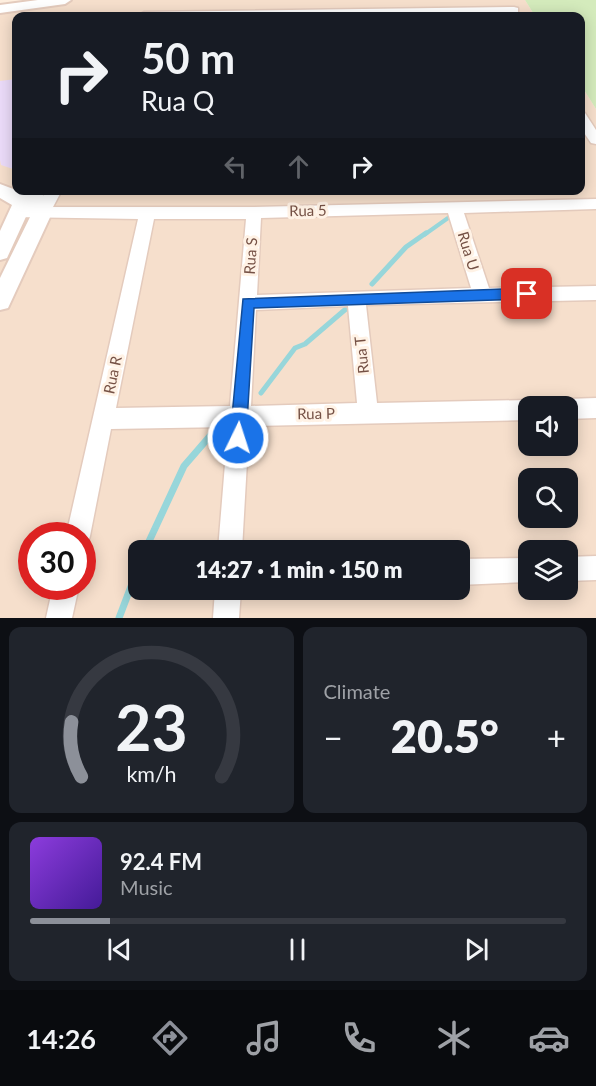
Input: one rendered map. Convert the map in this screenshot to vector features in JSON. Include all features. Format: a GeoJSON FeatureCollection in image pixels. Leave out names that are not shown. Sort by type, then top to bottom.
{"type":"FeatureCollection","features":[{"type":"Feature","properties":{"kind":"street"},"geometry":{"type":"LineString","coordinates":[[0,9],[65,0]]}},
{"type":"Feature","properties":{"kind":"street"},"geometry":{"type":"LineString","coordinates":[[354,12],[513,9]]}},
{"type":"Feature","properties":{"kind":"street"},"geometry":{"type":"LineString","coordinates":[[585,124],[595,139]]}},
{"type":"Feature","properties":{"kind":"street"},"geometry":{"type":"LineString","coordinates":[[0,190],[20,199],[22,205],[0,252]]}},
{"type":"Feature","properties":{"kind":"street"},"geometry":{"type":"LineString","coordinates":[[34,195],[42,213]]}},
{"type":"Feature","properties":{"kind":"street"},"geometry":{"type":"LineString","coordinates":[[0,301],[52,195]]}},
{"type":"Feature","properties":{"kind":"street","name":"Rua U"},"geometry":{"type":"LineString","coordinates":[[438,195],[447,208],[482,294]]}},
{"type":"Feature","properties":{"kind":"street","name":"Rua 5"},"geometry":{"type":"LineString","coordinates":[[19,213],[254,213],[596,204]]}},
{"type":"Feature","properties":{"kind":"street","name":"Rua S"},"geometry":{"type":"LineString","coordinates":[[231,540],[254,213]]}},
{"type":"Feature","properties":{"kind":"street","name":"Rua R"},"geometry":{"type":"LineString","coordinates":[[81,522],[147,214]]}},
{"type":"Feature","properties":{"kind":"street"},"geometry":{"type":"LineString","coordinates":[[248,303],[482,294],[596,293]]}},
{"type":"Feature","properties":{"kind":"street","name":"Rua T"},"geometry":{"type":"LineString","coordinates":[[356,298],[368,413]]}},
{"type":"Feature","properties":{"kind":"street"},"geometry":{"type":"LineString","coordinates":[[578,409],[596,408]]}},
{"type":"Feature","properties":{"kind":"street","name":"Rua P"},"geometry":{"type":"LineString","coordinates":[[104,419],[518,410]]}},
{"type":"Feature","properties":{"kind":"street"},"geometry":{"type":"LineString","coordinates":[[578,569],[596,568]]}},
{"type":"Feature","properties":{"kind":"street"},"geometry":{"type":"LineString","coordinates":[[470,572],[518,570]]}},
{"type":"Feature","properties":{"kind":"street"},"geometry":{"type":"LineString","coordinates":[[59,618],[63,600]]}},
{"type":"Feature","properties":{"kind":"street"},"geometry":{"type":"LineString","coordinates":[[226,618],[227,600]]}},
{"type":"Feature","properties":{"kind":"shaded area"},"geometry":{"type":"Polygon","coordinates":[[[65,0],[525,0],[532,12],[12,12],[12,195],[585,195],[585,91],[596,109],[596,618],[0,618],[0,9],[65,0]]]}},
{"type":"Feature","properties":{"kind":"shaded area"},"geometry":{"type":"Polygon","coordinates":[[[12,80],[12,169],[1,165],[0,160],[0,81],[12,80]]]}},
{"type":"Feature","properties":{"kind":"green space"},"geometry":{"type":"Polygon","coordinates":[[[525,0],[596,0],[596,109],[585,91],[585,12],[532,12],[525,0]]]}},
{"type":"Feature","properties":{"kind":"waterway"},"geometry":{"type":"LineString","coordinates":[[424,235],[448,218]]}},
{"type":"Feature","properties":{"kind":"waterway"},"geometry":{"type":"LineString","coordinates":[[372,284],[406,247],[426,233]]}},
{"type":"Feature","properties":{"kind":"waterway"},"geometry":{"type":"LineString","coordinates":[[261,393],[295,348],[305,344],[347,308]]}},
{"type":"Feature","properties":{"kind":"waterway"},"geometry":{"type":"LineString","coordinates":[[150,540],[184,466],[210,436]]}},
{"type":"Feature","properties":{"kind":"waterway"},"geometry":{"type":"LineString","coordinates":[[119,618],[128,594]]}},
{"type":"Feature","properties":{"kind":"route"},"geometry":{"type":"LineString","coordinates":[[238,438],[248,303],[527,294]]}}]}
